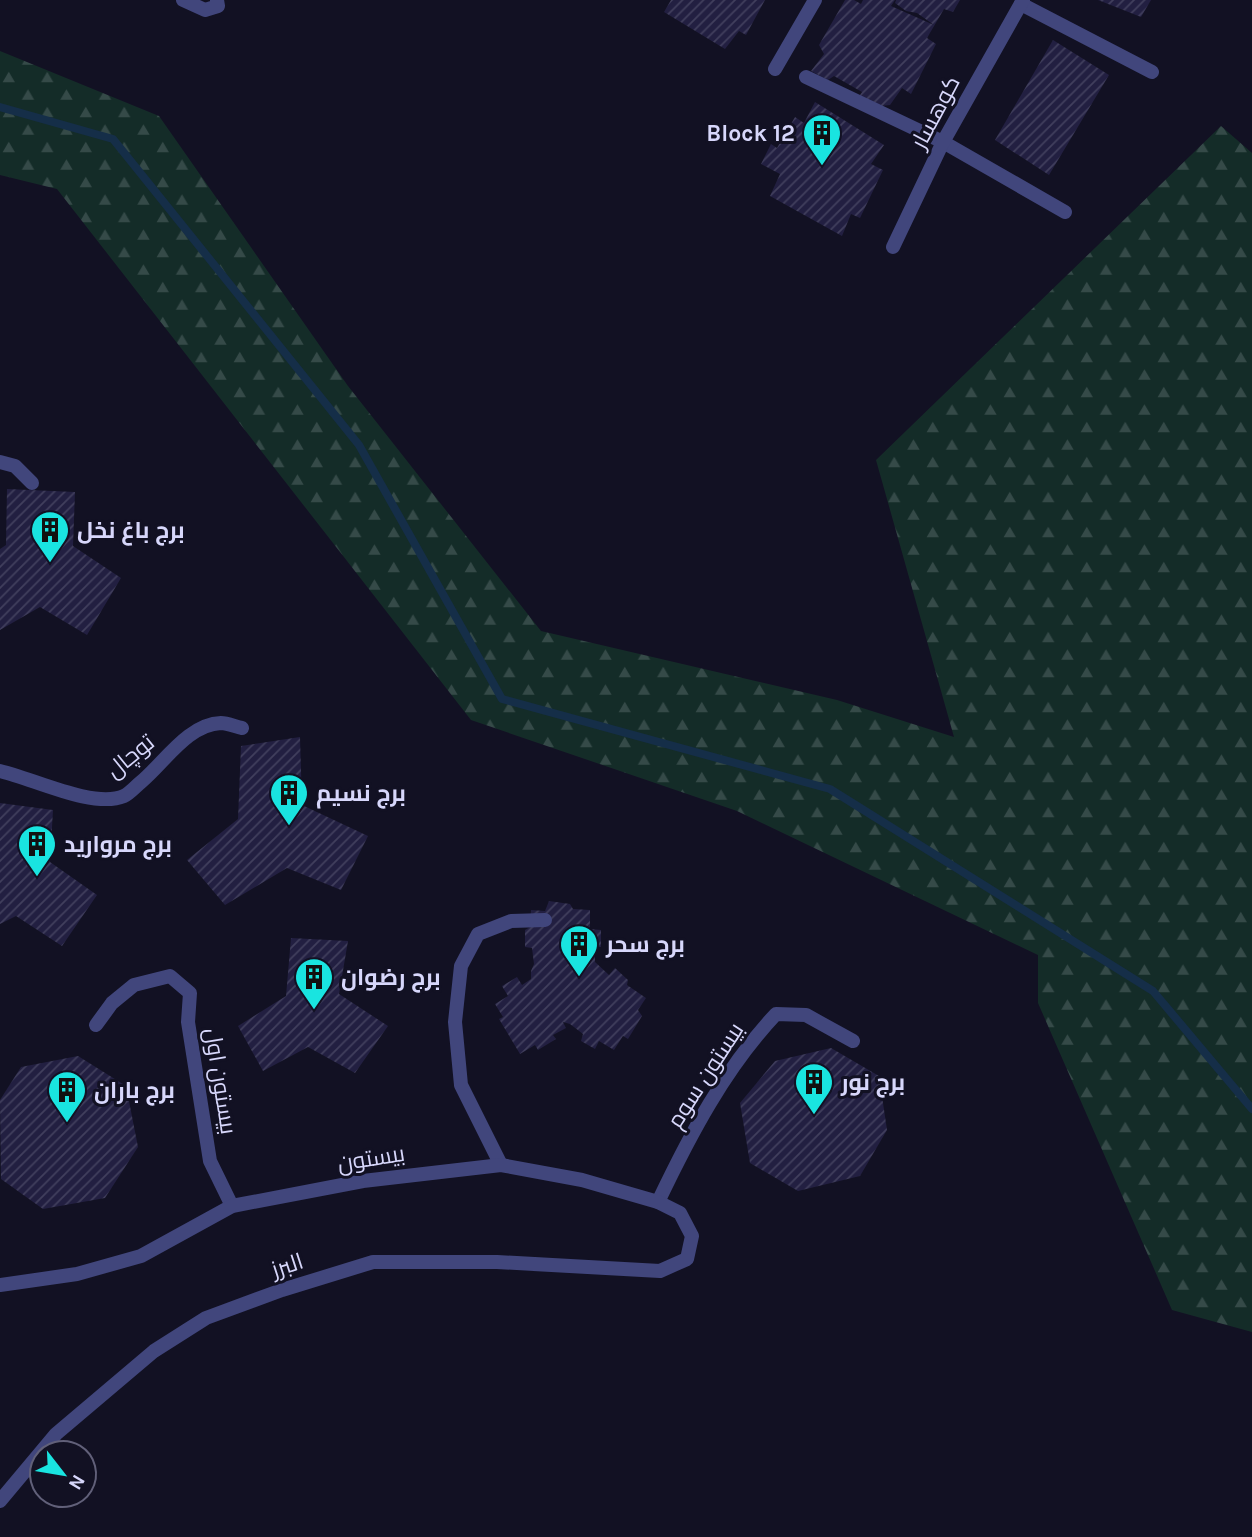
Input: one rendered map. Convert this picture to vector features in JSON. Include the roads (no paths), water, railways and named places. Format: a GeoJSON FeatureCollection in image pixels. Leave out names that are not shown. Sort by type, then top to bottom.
{"type":"FeatureCollection","features":[{"type":"Feature","properties":{"kind":"street"},"geometry":{"type":"LineString","coordinates":[[183,0],[205,10],[218,6],[217,0]]}},
{"type":"Feature","properties":{"kind":"street"},"geometry":{"type":"LineString","coordinates":[[775,69],[815,0]]}},
{"type":"Feature","properties":{"kind":"street"},"geometry":{"type":"LineString","coordinates":[[1022,2],[1152,72]]}},
{"type":"Feature","properties":{"kind":"street","name":"کوهسار"},"geometry":{"type":"LineString","coordinates":[[893,247],[943,142],[1022,2]]}},
{"type":"Feature","properties":{"kind":"street"},"geometry":{"type":"LineString","coordinates":[[806,77],[943,142],[1065,212]]}},
{"type":"Feature","properties":{"kind":"street"},"geometry":{"type":"LineString","coordinates":[[0,463],[15,466],[32,484]]}},
{"type":"Feature","properties":{"kind":"street","name":"توچال"},"geometry":{"type":"LineString","coordinates":[[1,773],[73,795],[108,799],[125,796],[197,730],[222,723],[242,728]]}},
{"type":"Feature","properties":{"kind":"street"},"geometry":{"type":"LineString","coordinates":[[501,1165],[461,1085],[455,1022],[461,966],[478,934],[511,921],[545,920]]}},
{"type":"Feature","properties":{"kind":"street","name":"بیستون اول"},"geometry":{"type":"LineString","coordinates":[[96,1025],[112,1003],[134,985],[170,976],[190,993],[188,1023],[210,1161],[232,1206]]}},
{"type":"Feature","properties":{"kind":"street","name":"بیستون سوم"},"geometry":{"type":"LineString","coordinates":[[658,1202],[681,1154],[733,1066],[776,1014],[806,1015],[853,1041]]}},
{"type":"Feature","properties":{"kind":"street","name":"بیستون"},"geometry":{"type":"LineString","coordinates":[[0,1285],[77,1274],[141,1256],[232,1206],[363,1181],[501,1165],[582,1180],[658,1202],[680,1213],[692,1236],[687,1259],[660,1271]]}},
{"type":"Feature","properties":{"kind":"street","name":"البرز"},"geometry":{"type":"LineString","coordinates":[[0,1501],[56,1434],[154,1351],[206,1318],[282,1290],[373,1262],[497,1262],[660,1271]]}},
{"type":"Feature","properties":{"kind":"waterway"},"geometry":{"type":"LineString","coordinates":[[0,107],[113,139],[359,445],[502,699],[830,789],[1153,991],[1252,1109]]}},
{"type":"Feature","properties":{"kind":"place","name":"Block 12"},"geometry":{"type":"Point","coordinates":[822,167]}},
{"type":"Feature","properties":{"kind":"place","name":"برج باغ نخل"},"geometry":{"type":"Point","coordinates":[50,564]}},
{"type":"Feature","properties":{"kind":"place","name":"برج نسیم"},"geometry":{"type":"Point","coordinates":[289,827]}},
{"type":"Feature","properties":{"kind":"place","name":"برج مروارید"},"geometry":{"type":"Point","coordinates":[37,878]}},
{"type":"Feature","properties":{"kind":"place","name":"برج سحر"},"geometry":{"type":"Point","coordinates":[579,978]}},
{"type":"Feature","properties":{"kind":"place","name":"برج رضوان"},"geometry":{"type":"Point","coordinates":[314,1011]}},
{"type":"Feature","properties":{"kind":"place","name":"برج نور"},"geometry":{"type":"Point","coordinates":[814,1116]}},
{"type":"Feature","properties":{"kind":"place","name":"برج باران"},"geometry":{"type":"Point","coordinates":[67,1124]}}]}
